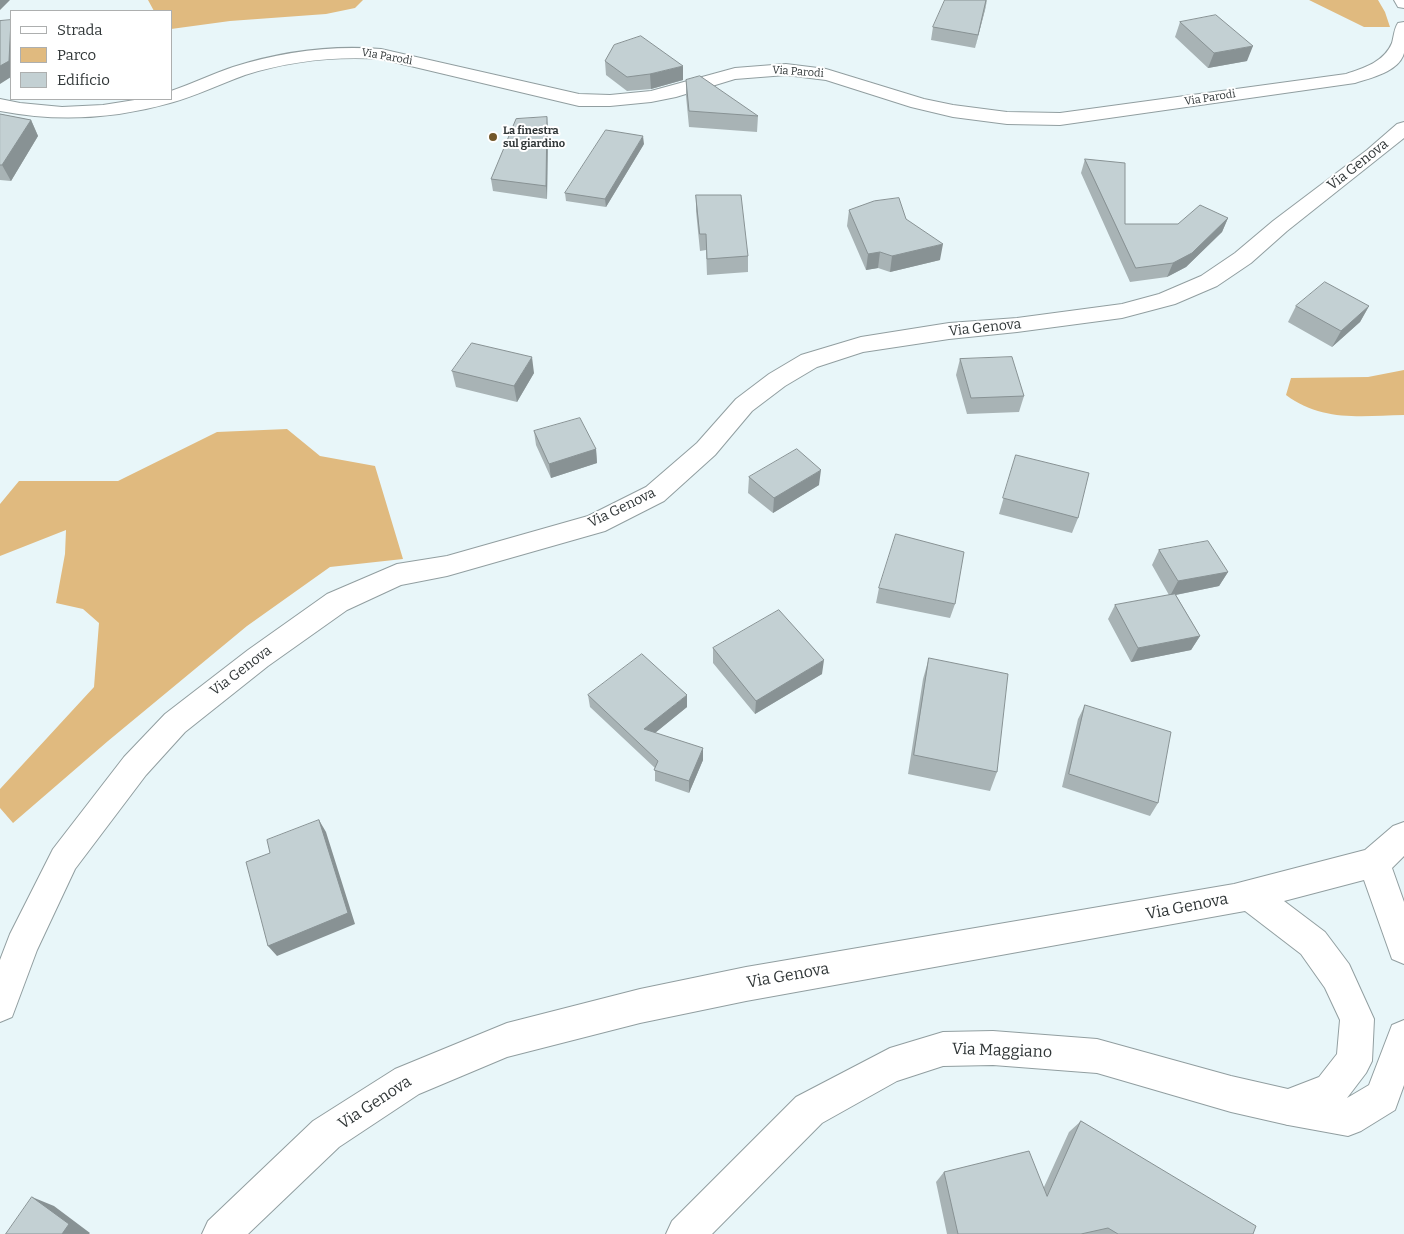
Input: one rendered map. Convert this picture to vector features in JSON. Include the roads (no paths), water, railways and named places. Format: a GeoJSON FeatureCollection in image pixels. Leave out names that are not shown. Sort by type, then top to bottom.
{"type":"FeatureCollection","features":[{"type":"Feature","properties":{"kind":"main road","name":"Via Parodi"},"geometry":{"type":"LineString","coordinates":[[172,97],[239,72],[275,62],[354,52],[381,54],[579,100],[611,101],[640,98],[700,85],[725,76],[744,72],[792,70],[833,75],[918,103],[950,110],[1028,120],[1060,119],[1348,79],[1365,74],[1391,60],[1398,51],[1404,27]]}},
{"type":"Feature","properties":{"kind":"main road"},"geometry":{"type":"LineString","coordinates":[[0,125],[8,107],[60,113],[101,111],[143,105],[160,100]]}},
{"type":"Feature","properties":{"kind":"main road","name":"Via Genova"},"geometry":{"type":"LineString","coordinates":[[0,1005],[22,945],[64,859],[135,766],[175,723],[258,658],[337,602],[397,575],[447,566],[596,524],[655,494],[706,449],[744,405],[777,380],[818,358],[861,345],[886,341],[1122,311],[1167,298],[1209,281],[1243,258],[1280,226],[1374,154],[1404,128]]}},
{"type":"Feature","properties":{"kind":"main road","name":"Via Genova"},"geometry":{"type":"LineString","coordinates":[[221,1234],[326,1134],[407,1081],[507,1040],[640,1006],[746,984],[1140,916],[1249,895],[1374,863],[1404,836]]}},
{"type":"Feature","properties":{"kind":"main road"},"geometry":{"type":"LineString","coordinates":[[1374,863],[1404,948]]}},
{"type":"Feature","properties":{"kind":"main road"},"geometry":{"type":"LineString","coordinates":[[1249,895],[1313,942],[1337,976],[1356,1019],[1354,1061],[1330,1090],[1288,1107]]}},
{"type":"Feature","properties":{"kind":"main road","name":"Via Maggiano"},"geometry":{"type":"LineString","coordinates":[[685,1234],[809,1110],[890,1066],[943,1049],[993,1048],[1097,1056],[1231,1094],[1348,1118],[1382,1097],[1404,1037]]}},
{"type":"Feature","properties":{"kind":"place","name":"La finestra sul giardino"},"geometry":{"type":"Point","coordinates":[493,137]}}]}
